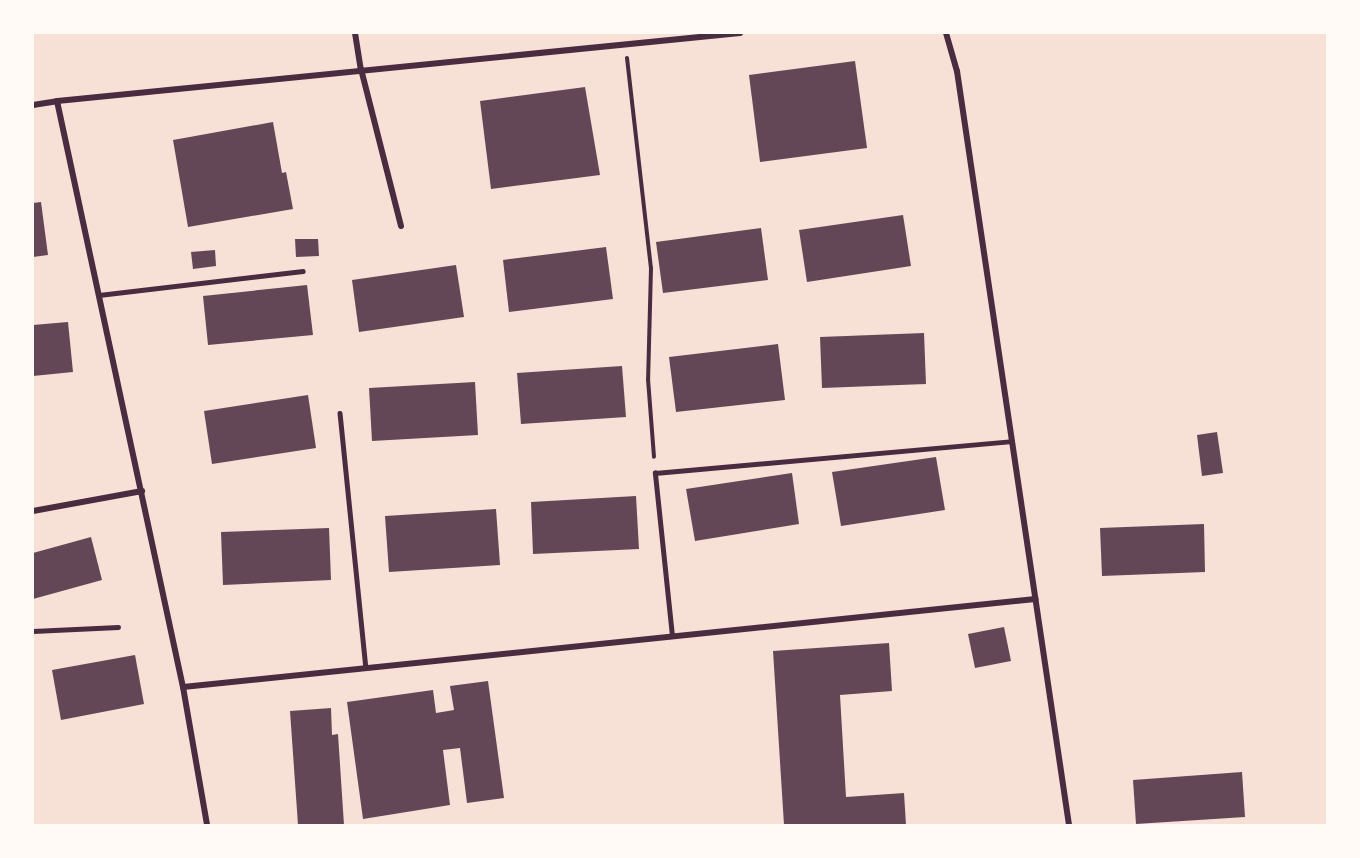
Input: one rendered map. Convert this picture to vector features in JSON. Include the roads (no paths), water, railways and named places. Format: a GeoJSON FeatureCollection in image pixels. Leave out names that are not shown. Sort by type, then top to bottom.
{"type":"FeatureCollection","features":[{"type":"Feature","properties":{"kind":"street"},"geometry":{"type":"LineString","coordinates":[[355,33],[361,69],[401,226]]}},
{"type":"Feature","properties":{"kind":"street"},"geometry":{"type":"LineString","coordinates":[[33,105],[361,69],[740,33]]}},
{"type":"Feature","properties":{"kind":"street"},"geometry":{"type":"LineString","coordinates":[[946,33],[957,71],[1069,825]]}},
{"type":"Feature","properties":{"kind":"street"},"geometry":{"type":"LineString","coordinates":[[57,101],[183,687],[207,825]]}},
{"type":"Feature","properties":{"kind":"street"},"geometry":{"type":"LineString","coordinates":[[33,511],[142,491]]}},
{"type":"Feature","properties":{"kind":"street"},"geometry":{"type":"LineString","coordinates":[[183,687],[1035,599]]}},
{"type":"Feature","properties":{"kind":"lane"},"geometry":{"type":"LineString","coordinates":[[99,295],[303,271]]}},
{"type":"Feature","properties":{"kind":"lane"},"geometry":{"type":"LineString","coordinates":[[340,413],[366,668]]}},
{"type":"Feature","properties":{"kind":"lane"},"geometry":{"type":"LineString","coordinates":[[672,636],[655,473],[1012,441]]}},
{"type":"Feature","properties":{"kind":"lane"},"geometry":{"type":"LineString","coordinates":[[33,631],[118,627]]}}]}
